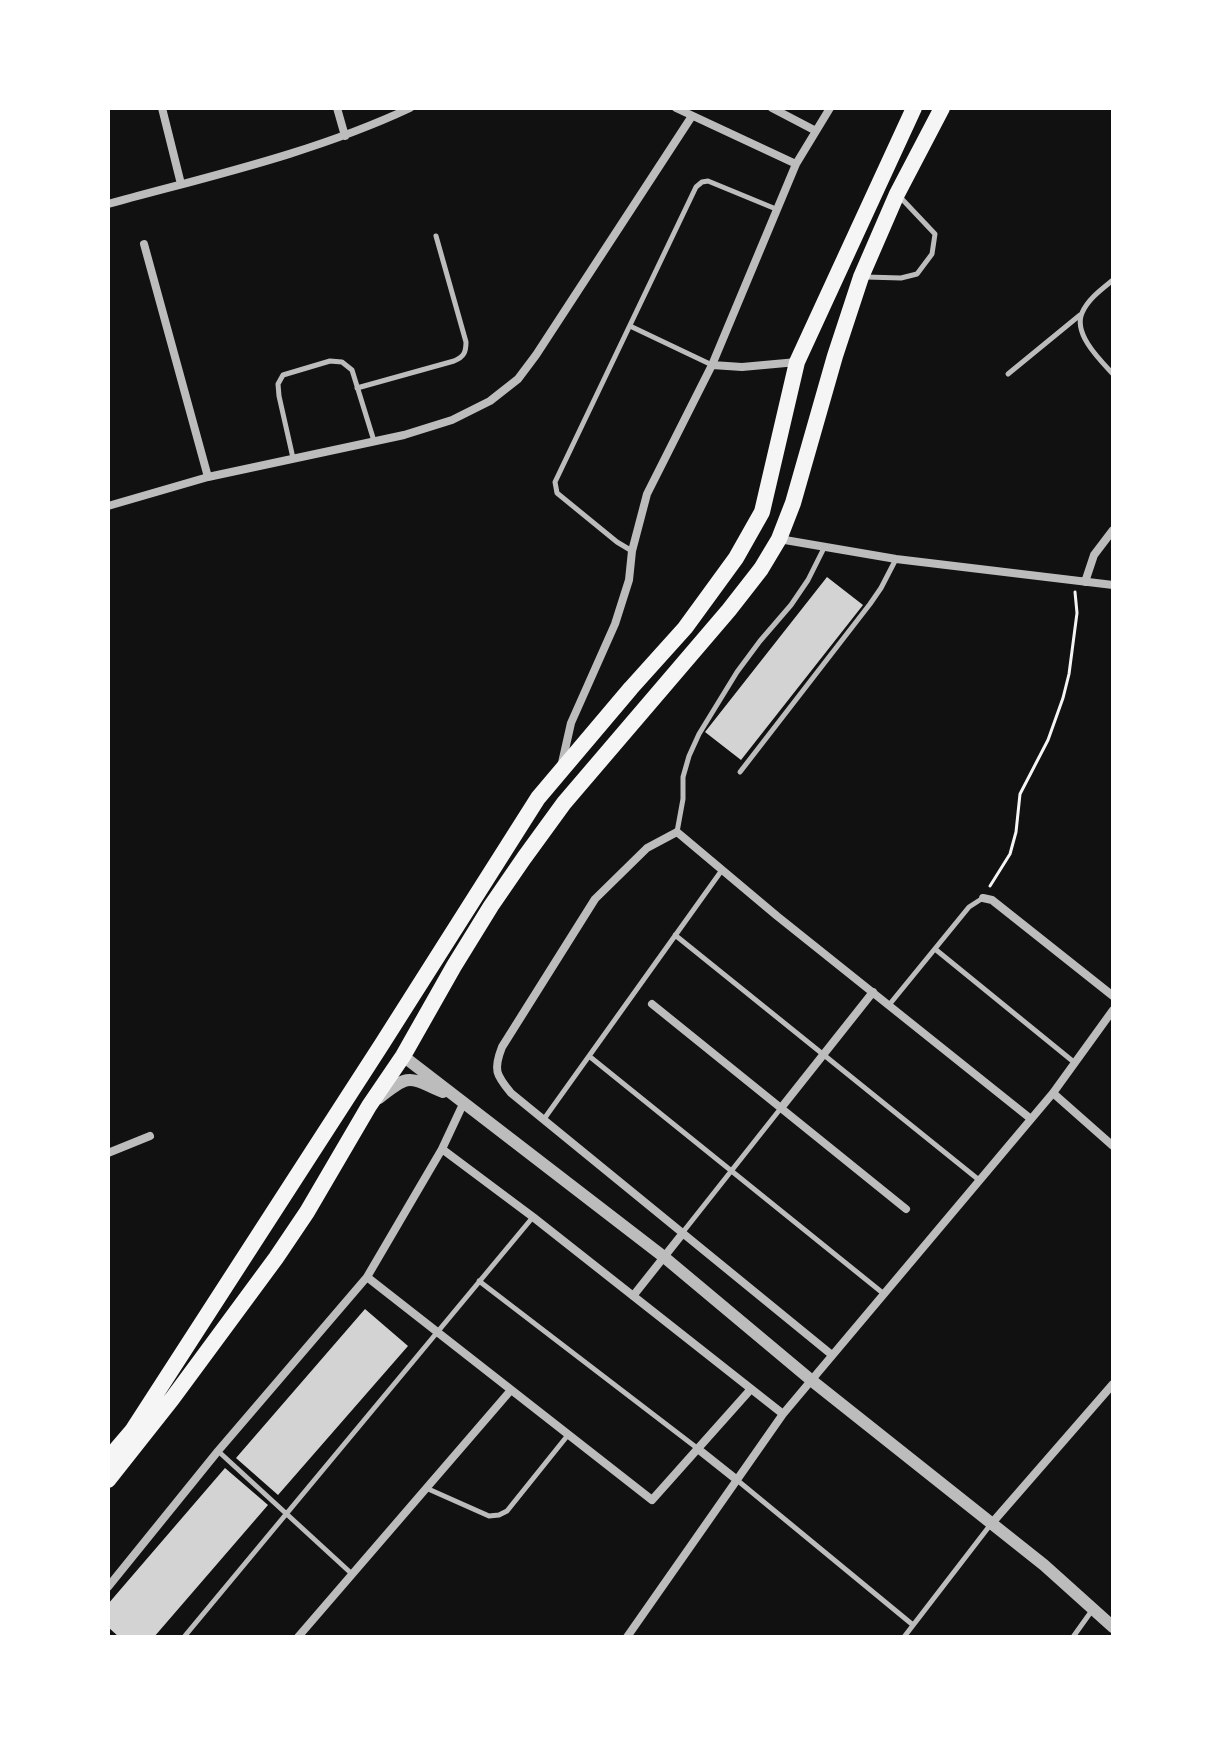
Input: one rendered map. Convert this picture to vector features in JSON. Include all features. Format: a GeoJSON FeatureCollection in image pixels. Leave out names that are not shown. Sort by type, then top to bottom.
{"type":"FeatureCollection","features":[{"type":"Feature","properties":{"kind":"highway"},"geometry":{"type":"LineString","coordinates":[[115,1461],[172,1399],[276,1258],[403,1056],[491,906],[564,803],[761,569],[779,539],[793,503],[861,277],[897,194],[942,108]]}},
{"type":"Feature","properties":{"kind":"highway"},"geometry":{"type":"LineString","coordinates":[[924,143],[955,108]]}},
{"type":"Feature","properties":{"kind":"highway"},"geometry":{"type":"LineString","coordinates":[[108,1480],[132,1431],[538,798],[685,628],[736,558],[762,512],[797,362],[912,112]]}},
{"type":"Feature","properties":{"kind":"street"},"geometry":{"type":"LineString","coordinates":[[162,108],[181,184]]}},
{"type":"Feature","properties":{"kind":"street"},"geometry":{"type":"LineString","coordinates":[[337,108],[345,136]]}},
{"type":"Feature","properties":{"kind":"street"},"geometry":{"type":"LineString","coordinates":[[108,204],[240,169],[345,136],[410,108]]}},
{"type":"Feature","properties":{"kind":"street"},"geometry":{"type":"LineString","coordinates":[[676,108],[796,164]]}},
{"type":"Feature","properties":{"kind":"street"},"geometry":{"type":"LineString","coordinates":[[772,108],[816,131]]}},
{"type":"Feature","properties":{"kind":"street"},"geometry":{"type":"LineString","coordinates":[[561,770],[571,723],[615,624],[629,580],[632,551],[647,494],[712,365],[796,164],[830,108]]}},
{"type":"Feature","properties":{"kind":"street"},"geometry":{"type":"LineString","coordinates":[[108,506],[208,477],[404,435],[452,420],[490,401],[518,379],[560,320],[692,116]]}},
{"type":"Feature","properties":{"kind":"street"},"geometry":{"type":"LineString","coordinates":[[144,244],[208,477]]}},
{"type":"Feature","properties":{"kind":"street"},"geometry":{"type":"LineString","coordinates":[[712,365],[742,367],[797,362]]}},
{"type":"Feature","properties":{"kind":"street"},"geometry":{"type":"LineString","coordinates":[[1085,582],[1094,555],[1113,530]]}},
{"type":"Feature","properties":{"kind":"street"},"geometry":{"type":"LineString","coordinates":[[779,539],[896,559],[1113,585]]}},
{"type":"Feature","properties":{"kind":"street"},"geometry":{"type":"LineString","coordinates":[[832,1355],[511,1093],[499,1079],[495,1064],[502,1047],[595,899],[647,848],[677,832],[1031,1119]]}},
{"type":"Feature","properties":{"kind":"street"},"geometry":{"type":"LineString","coordinates":[[983,898],[992,900],[1113,996]]}},
{"type":"Feature","properties":{"kind":"street"},"geometry":{"type":"LineString","coordinates":[[781,1108],[873,992]]}},
{"type":"Feature","properties":{"kind":"street"},"geometry":{"type":"LineString","coordinates":[[652,1004],[906,1209]]}},
{"type":"Feature","properties":{"kind":"street"},"geometry":{"type":"LineString","coordinates":[[627,1637],[783,1414],[1053,1093],[1113,1010]]}},
{"type":"Feature","properties":{"kind":"street"},"geometry":{"type":"LineString","coordinates":[[403,1056],[664,1257],[811,1380],[1044,1565],[1113,1627]]}},
{"type":"Feature","properties":{"kind":"street"},"geometry":{"type":"LineString","coordinates":[[369,1106],[399,1081],[413,1079],[464,1102]]}},
{"type":"Feature","properties":{"kind":"street"},"geometry":{"type":"LineString","coordinates":[[1053,1093],[1113,1146]]}},
{"type":"Feature","properties":{"kind":"street"},"geometry":{"type":"LineString","coordinates":[[108,1587],[218,1451],[367,1277],[442,1149],[464,1102]]}},
{"type":"Feature","properties":{"kind":"street"},"geometry":{"type":"LineString","coordinates":[[108,1153],[150,1136]]}},
{"type":"Feature","properties":{"kind":"street"},"geometry":{"type":"LineString","coordinates":[[442,1149],[783,1414]]}},
{"type":"Feature","properties":{"kind":"street"},"geometry":{"type":"LineString","coordinates":[[633,1296],[683,1233]]}},
{"type":"Feature","properties":{"kind":"street"},"geometry":{"type":"LineString","coordinates":[[367,1277],[652,1500],[751,1389]]}},
{"type":"Feature","properties":{"kind":"street"},"geometry":{"type":"LineString","coordinates":[[992,1523],[1113,1384]]}},
{"type":"Feature","properties":{"kind":"street"},"geometry":{"type":"LineString","coordinates":[[298,1637],[511,1390]]}},
{"type":"Feature","properties":{"kind":"street"},"geometry":{"type":"LineString","coordinates":[[698,1449],[737,1480]]}},
{"type":"Feature","properties":{"kind":"street"},"geometry":{"type":"LineString","coordinates":[[108,1486],[115,1461]]}},
{"type":"Feature","properties":{"kind":"lane"},"geometry":{"type":"LineString","coordinates":[[632,551],[557,493],[555,482],[696,187],[708,181],[777,209]]}},
{"type":"Feature","properties":{"kind":"lane"},"geometry":{"type":"LineString","coordinates":[[861,277],[901,278],[917,274],[932,254],[935,234],[897,194]]}},
{"type":"Feature","properties":{"kind":"lane"},"geometry":{"type":"LineString","coordinates":[[357,388],[462,358],[466,342],[436,236]]}},
{"type":"Feature","properties":{"kind":"lane"},"geometry":{"type":"LineString","coordinates":[[1008,374],[1081,314],[1113,280]]}},
{"type":"Feature","properties":{"kind":"lane"},"geometry":{"type":"LineString","coordinates":[[1081,314],[1080,326],[1090,348],[1113,374]]}},
{"type":"Feature","properties":{"kind":"lane"},"geometry":{"type":"LineString","coordinates":[[630,326],[712,365]]}},
{"type":"Feature","properties":{"kind":"lane"},"geometry":{"type":"LineString","coordinates":[[294,459],[278,384],[283,375],[330,361],[342,362],[352,370],[374,441]]}},
{"type":"Feature","properties":{"kind":"lane"},"geometry":{"type":"LineString","coordinates":[[677,832],[683,777],[699,734],[737,672],[800,593],[824,548]]}},
{"type":"Feature","properties":{"kind":"lane"},"geometry":{"type":"LineString","coordinates":[[740,772],[870,604],[896,559]]}},
{"type":"Feature","properties":{"kind":"lane"},"geometry":{"type":"LineString","coordinates":[[544,1120],[722,869]]}},
{"type":"Feature","properties":{"kind":"lane"},"geometry":{"type":"LineString","coordinates":[[889,1005],[969,907],[983,898]]}},
{"type":"Feature","properties":{"kind":"lane"},"geometry":{"type":"LineString","coordinates":[[675,935],[979,1180]]}},
{"type":"Feature","properties":{"kind":"lane"},"geometry":{"type":"LineString","coordinates":[[935,949],[1076,1063]]}},
{"type":"Feature","properties":{"kind":"lane"},"geometry":{"type":"LineString","coordinates":[[589,1056],[884,1294]]}},
{"type":"Feature","properties":{"kind":"lane"},"geometry":{"type":"LineString","coordinates":[[683,1233],[781,1108]]}},
{"type":"Feature","properties":{"kind":"lane"},"geometry":{"type":"LineString","coordinates":[[184,1637],[533,1217]]}},
{"type":"Feature","properties":{"kind":"lane"},"geometry":{"type":"LineString","coordinates":[[479,1281],[698,1449]]}},
{"type":"Feature","properties":{"kind":"lane"},"geometry":{"type":"LineString","coordinates":[[426,1488],[489,1516],[499,1515],[507,1511],[568,1435]]}},
{"type":"Feature","properties":{"kind":"lane"},"geometry":{"type":"LineString","coordinates":[[218,1451],[352,1574]]}},
{"type":"Feature","properties":{"kind":"lane"},"geometry":{"type":"LineString","coordinates":[[737,1480],[913,1625]]}},
{"type":"Feature","properties":{"kind":"lane"},"geometry":{"type":"LineString","coordinates":[[904,1637],[992,1523]]}},
{"type":"Feature","properties":{"kind":"lane"},"geometry":{"type":"LineString","coordinates":[[1073,1637],[1094,1608]]}},
{"type":"Feature","properties":{"kind":"path"},"geometry":{"type":"LineString","coordinates":[[983,898],[1010,854],[1020,794],[1048,740],[1063,698],[1077,613],[1073,580]]}},
{"type":"Feature","properties":{"kind":"building"},"geometry":{"type":"Polygon","coordinates":[[[827,577],[863,605],[741,760],[705,732],[827,577]]]}},
{"type":"Feature","properties":{"kind":"building"},"geometry":{"type":"Polygon","coordinates":[[[365,1309],[408,1346],[278,1495],[236,1458],[365,1309]]]}},
{"type":"Feature","properties":{"kind":"building"},"geometry":{"type":"Polygon","coordinates":[[[225,1468],[268,1505],[154,1637],[119,1637],[108,1627],[108,1604],[225,1468]]]}}]}
